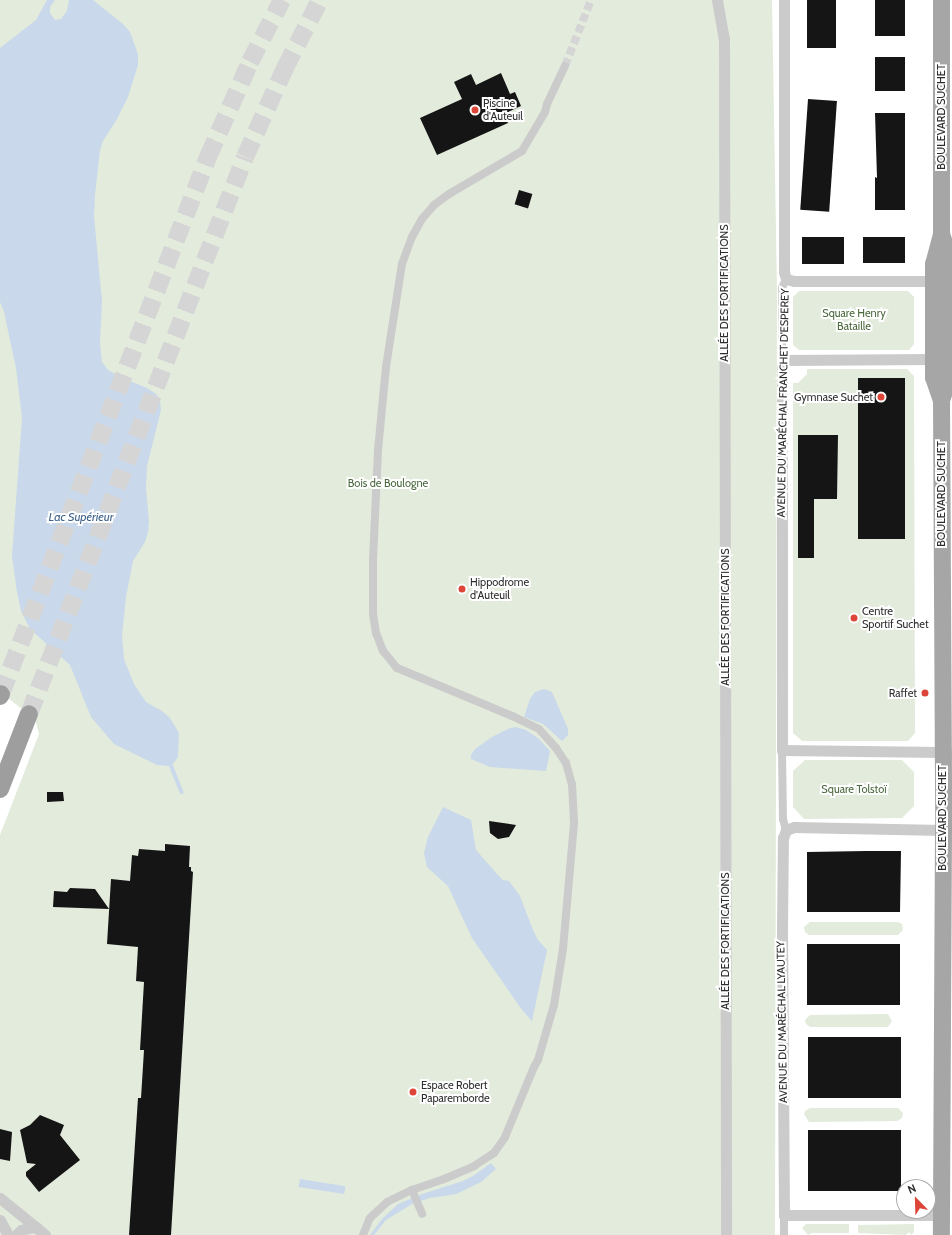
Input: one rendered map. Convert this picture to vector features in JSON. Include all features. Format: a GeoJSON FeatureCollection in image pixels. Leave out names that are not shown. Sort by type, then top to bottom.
{"type":"FeatureCollection","features":[{"type":"Feature","properties":{"kind":"highway"},"geometry":{"type":"LineString","coordinates":[[0,790],[29,714]]}},
{"type":"Feature","properties":{"kind":"main road","name":"BOULEVARD SUCHET"},"geometry":{"type":"LineString","coordinates":[[941,0],[941,234],[933,263],[933,377],[941,400],[947,754],[942,830],[941,1235]]}},
{"type":"Feature","properties":{"kind":"main road","name":"BOULEVARD SUCHET"},"geometry":{"type":"LineString","coordinates":[[941,234],[950,261],[949,377],[941,400]]}},
{"type":"Feature","properties":{"kind":"street","name":"ALLÉE DES FORTIFICATIONS"},"geometry":{"type":"LineString","coordinates":[[717,0],[724,38],[726,1235]]}},
{"type":"Feature","properties":{"kind":"street","name":"AVENUE DU MARÉCHAL FRANCHET D'ESPEREY"},"geometry":{"type":"LineString","coordinates":[[784,0],[784,272],[786,279],[782,288],[782,350],[784,360],[782,368],[782,750],[783,819],[786,830]]}},
{"type":"Feature","properties":{"kind":"street"},"geometry":{"type":"LineString","coordinates":[[363,1235],[370,1218],[387,1202],[412,1190],[444,1179],[474,1166],[494,1153],[505,1137],[538,1060],[554,1005],[564,949],[574,822],[572,785],[566,763],[556,748],[539,730],[512,716],[411,676],[397,668],[383,651],[376,633],[373,613],[373,560],[377,457],[386,367],[402,264],[412,237],[422,219],[434,205],[449,194],[522,151],[545,112],[547,104],[565,66]]}},
{"type":"Feature","properties":{"kind":"street"},"geometry":{"type":"LineString","coordinates":[[786,279],[794,282],[933,281]]}},
{"type":"Feature","properties":{"kind":"street"},"geometry":{"type":"LineString","coordinates":[[784,360],[933,359]]}},
{"type":"Feature","properties":{"kind":"street"},"geometry":{"type":"LineString","coordinates":[[782,750],[947,754]]}},
{"type":"Feature","properties":{"kind":"street"},"geometry":{"type":"LineString","coordinates":[[786,830],[794,827],[942,830]]}},
{"type":"Feature","properties":{"kind":"street","name":"AVENUE DU MARÉCHAL LYAUTEY"},"geometry":{"type":"LineString","coordinates":[[784,1215],[782,928],[783,838],[786,830]]}},
{"type":"Feature","properties":{"kind":"street"},"geometry":{"type":"LineString","coordinates":[[412,1190],[422,1214]]}},
{"type":"Feature","properties":{"kind":"street"},"geometry":{"type":"LineString","coordinates":[[0,1198],[41,1232]]}},
{"type":"Feature","properties":{"kind":"street"},"geometry":{"type":"LineString","coordinates":[[784,1235],[784,1215],[941,1215]]}},
{"type":"Feature","properties":{"kind":"street"},"geometry":{"type":"LineString","coordinates":[[0,1220],[8,1235]]}},
{"type":"Feature","properties":{"kind":"street"},"geometry":{"type":"LineString","coordinates":[[16,1235],[26,1228],[41,1232]]}},
{"type":"Feature","properties":{"kind":"green space","name":"Bois de Boulogne"},"geometry":{"type":"Polygon","coordinates":[[[0,0],[772,0],[777,291],[775,1235],[0,1235],[0,835],[39,734],[35,719],[0,692],[0,0]]]}},
{"type":"Feature","properties":{"kind":"green space","name":"Square Henry Bataille"},"geometry":{"type":"Polygon","coordinates":[[[799,291],[908,291],[914,297],[914,344],[909,350],[799,350],[793,345],[793,297],[799,291]]]}},
{"type":"Feature","properties":{"kind":"green space","name":"Centre Sportif Suchet"},"geometry":{"type":"Polygon","coordinates":[[[807,369],[907,369],[914,376],[915,733],[908,741],[802,741],[793,733],[793,383],[798,383],[807,374],[807,369]]]}},
{"type":"Feature","properties":{"kind":"green space","name":"Square Tolstoï"},"geometry":{"type":"Polygon","coordinates":[[[805,760],[902,760],[914,772],[914,806],[902,818],[804,819],[793,807],[793,771],[805,760]]]}},
{"type":"Feature","properties":{"kind":"green space"},"geometry":{"type":"Polygon","coordinates":[[[810,922],[898,922],[902,924],[903,930],[898,935],[809,935],[805,932],[804,927],[810,922]]]}},
{"type":"Feature","properties":{"kind":"green space"},"geometry":{"type":"Polygon","coordinates":[[[888,1014],[892,1021],[888,1027],[810,1027],[806,1024],[805,1020],[810,1015],[888,1014]]]}},
{"type":"Feature","properties":{"kind":"green space"},"geometry":{"type":"Polygon","coordinates":[[[810,1108],[898,1108],[903,1113],[902,1118],[897,1121],[809,1122],[804,1114],[805,1111],[810,1108]]]}},
{"type":"Feature","properties":{"kind":"green space"},"geometry":{"type":"Polygon","coordinates":[[[806,1224],[849,1224],[849,1233],[812,1233],[808,1235],[802,1228],[806,1224]]]}},
{"type":"Feature","properties":{"kind":"green space"},"geometry":{"type":"Polygon","coordinates":[[[914,1224],[914,1232],[911,1235],[909,1232],[906,1235],[858,1233],[858,1225],[914,1224]]]}},
{"type":"Feature","properties":{"kind":"water","name":"Lac Supérieur"},"geometry":{"type":"Polygon","coordinates":[[[47,0],[55,0],[50,7],[50,13],[55,20],[61,19],[67,11],[69,0],[93,0],[123,24],[130,32],[138,54],[138,65],[128,97],[117,119],[103,141],[100,150],[94,216],[102,301],[100,344],[102,362],[108,370],[120,377],[147,388],[156,394],[160,400],[161,410],[147,466],[146,488],[149,522],[148,532],[145,542],[133,561],[126,597],[122,636],[124,659],[134,684],[146,702],[162,711],[170,718],[179,733],[178,757],[173,764],[168,766],[157,765],[114,744],[91,717],[70,665],[30,629],[21,611],[17,592],[12,556],[22,418],[16,368],[4,312],[0,302],[0,48],[36,20],[47,0]]]}},
{"type":"Feature","properties":{"kind":"water"},"geometry":{"type":"Polygon","coordinates":[[[544,689],[552,692],[568,729],[568,735],[562,741],[543,724],[524,717],[530,699],[535,692],[544,689]]]}},
{"type":"Feature","properties":{"kind":"water"},"geometry":{"type":"Polygon","coordinates":[[[516,727],[526,730],[539,739],[550,751],[546,771],[490,767],[471,759],[471,755],[475,749],[492,737],[510,728],[516,727]]]}},
{"type":"Feature","properties":{"kind":"water"},"geometry":{"type":"Polygon","coordinates":[[[443,807],[471,820],[476,850],[503,880],[509,881],[520,896],[538,940],[547,950],[532,1021],[522,1010],[472,938],[448,886],[427,867],[424,853],[428,837],[443,807]]]}},
{"type":"Feature","properties":{"kind":"water"},"geometry":{"type":"Polygon","coordinates":[[[491,1163],[496,1169],[481,1182],[456,1194],[430,1198],[414,1203],[386,1220],[374,1235],[370,1235],[382,1219],[398,1204],[422,1194],[463,1181],[473,1176],[491,1163]]]}},
{"type":"Feature","properties":{"kind":"water"},"geometry":{"type":"Polygon","coordinates":[[[300,1179],[345,1186],[344,1194],[299,1187],[300,1179]]]}},
{"type":"Feature","properties":{"kind":"building"},"geometry":{"type":"Polygon","coordinates":[[[807,0],[836,0],[836,48],[807,48],[807,0]]]}},
{"type":"Feature","properties":{"kind":"building"},"geometry":{"type":"Polygon","coordinates":[[[875,0],[905,0],[905,36],[875,36],[875,0]]]}},
{"type":"Feature","properties":{"kind":"building"},"geometry":{"type":"Polygon","coordinates":[[[875,57],[905,57],[905,91],[875,91],[875,57]]]}},
{"type":"Feature","properties":{"kind":"building","name":"Piscine d'Auteuil"},"geometry":{"type":"Polygon","coordinates":[[[501,73],[510,94],[515,92],[521,106],[504,114],[508,123],[437,155],[420,118],[462,99],[454,82],[471,74],[476,85],[501,73]]]}},
{"type":"Feature","properties":{"kind":"building"},"geometry":{"type":"Polygon","coordinates":[[[808,99],[837,101],[829,212],[800,210],[808,99]]]}},
{"type":"Feature","properties":{"kind":"building"},"geometry":{"type":"Polygon","coordinates":[[[875,113],[905,113],[905,210],[875,210],[875,177],[877,178],[875,113]]]}},
{"type":"Feature","properties":{"kind":"building"},"geometry":{"type":"Polygon","coordinates":[[[519,190],[532,194],[528,208],[515,204],[519,190]]]}},
{"type":"Feature","properties":{"kind":"building"},"geometry":{"type":"Polygon","coordinates":[[[802,237],[844,237],[844,264],[802,264],[802,237]]]}},
{"type":"Feature","properties":{"kind":"building"},"geometry":{"type":"Polygon","coordinates":[[[863,237],[905,237],[905,263],[863,263],[863,237]]]}},
{"type":"Feature","properties":{"kind":"building"},"geometry":{"type":"Polygon","coordinates":[[[858,378],[905,378],[905,539],[858,539],[858,378]]]}},
{"type":"Feature","properties":{"kind":"building"},"geometry":{"type":"Polygon","coordinates":[[[798,435],[838,435],[837,499],[814,499],[814,558],[798,558],[798,435]]]}},
{"type":"Feature","properties":{"kind":"building"},"geometry":{"type":"Polygon","coordinates":[[[47,792],[63,792],[64,801],[47,802],[47,792]]]}},
{"type":"Feature","properties":{"kind":"building"},"geometry":{"type":"Polygon","coordinates":[[[489,821],[516,825],[509,837],[498,839],[490,833],[489,821]]]}},
{"type":"Feature","properties":{"kind":"building"},"geometry":{"type":"Polygon","coordinates":[[[165,844],[190,846],[189,867],[191,867],[191,871],[193,872],[171,1235],[129,1235],[138,1098],[141,1098],[144,1050],[140,1050],[144,982],[136,981],[138,947],[107,944],[111,879],[130,881],[132,855],[138,856],[139,849],[165,851],[165,844]]]}},
{"type":"Feature","properties":{"kind":"building"},"geometry":{"type":"Polygon","coordinates":[[[901,851],[900,912],[807,912],[807,852],[901,851]]]}},
{"type":"Feature","properties":{"kind":"building"},"geometry":{"type":"Polygon","coordinates":[[[70,888],[95,889],[109,909],[53,907],[54,891],[67,892],[70,888]]]}},
{"type":"Feature","properties":{"kind":"building"},"geometry":{"type":"Polygon","coordinates":[[[807,944],[900,944],[900,1005],[807,1005],[807,944]]]}},
{"type":"Feature","properties":{"kind":"building"},"geometry":{"type":"Polygon","coordinates":[[[808,1037],[901,1037],[901,1098],[808,1098],[808,1037]]]}},
{"type":"Feature","properties":{"kind":"building"},"geometry":{"type":"Polygon","coordinates":[[[40,1115],[64,1125],[60,1135],[80,1160],[39,1192],[26,1176],[26,1172],[36,1164],[27,1163],[20,1130],[30,1125],[40,1115]]]}},
{"type":"Feature","properties":{"kind":"building"},"geometry":{"type":"Polygon","coordinates":[[[0,1129],[12,1132],[10,1161],[0,1159],[0,1129]]]}},
{"type":"Feature","properties":{"kind":"building"},"geometry":{"type":"Polygon","coordinates":[[[808,1130],[901,1130],[901,1179],[896,1179],[896,1191],[808,1191],[808,1130]]]}},
{"type":"Feature","properties":{"kind":"waterway"},"geometry":{"type":"LineString","coordinates":[[171,765],[182,792]]}},
{"type":"Feature","properties":{"kind":"tunnel"},"geometry":{"type":"LineString","coordinates":[[1,694],[208,157],[250,62],[282,0]]}},
{"type":"Feature","properties":{"kind":"tunnel"},"geometry":{"type":"LineString","coordinates":[[29,714],[245,157],[285,68],[320,0]]}},
{"type":"Feature","properties":{"kind":"tunnel"},"geometry":{"type":"LineString","coordinates":[[565,66],[591,0]]}},
{"type":"Feature","properties":{"kind":"place","name":"Piscine d'Auteuil"},"geometry":{"type":"Point","coordinates":[475,110]}},
{"type":"Feature","properties":{"kind":"place","name":"Gymnase Suchet"},"geometry":{"type":"Point","coordinates":[881,397]}},
{"type":"Feature","properties":{"kind":"place","name":"Hippodrome d'Auteuil"},"geometry":{"type":"Point","coordinates":[462,589]}},
{"type":"Feature","properties":{"kind":"place","name":"Centre Sportif Suchet"},"geometry":{"type":"Point","coordinates":[854,618]}},
{"type":"Feature","properties":{"kind":"place","name":"Raffet"},"geometry":{"type":"Point","coordinates":[925,693]}},
{"type":"Feature","properties":{"kind":"place","name":"Espace Robert Paparemborde"},"geometry":{"type":"Point","coordinates":[413,1092]}}]}
